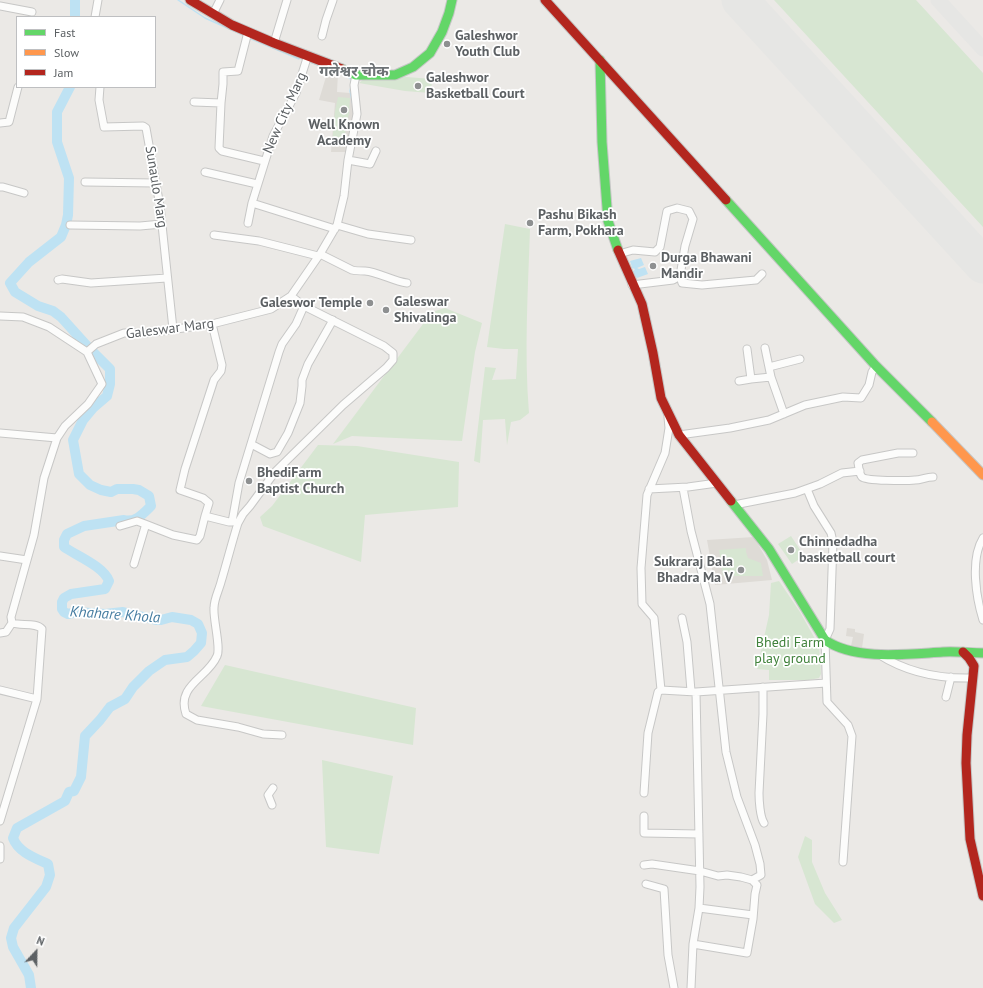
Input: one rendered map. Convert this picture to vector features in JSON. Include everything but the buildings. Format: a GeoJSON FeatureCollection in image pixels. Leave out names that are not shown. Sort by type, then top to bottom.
{"type":"FeatureCollection","features":[{"type":"Feature","properties":{"kind":"street"},"geometry":{"type":"LineString","coordinates":[[95,16],[98,0]]}},
{"type":"Feature","properties":{"kind":"street"},"geometry":{"type":"LineString","coordinates":[[190,0],[248,32],[308,55],[356,76],[395,75],[413,67],[430,53],[442,32],[452,0]]}},
{"type":"Feature","properties":{"kind":"street"},"geometry":{"type":"LineString","coordinates":[[213,14],[220,0]]}},
{"type":"Feature","properties":{"kind":"street"},"geometry":{"type":"LineString","coordinates":[[274,43],[287,0]]}},
{"type":"Feature","properties":{"kind":"street"},"geometry":{"type":"LineString","coordinates":[[322,36],[333,0]]}},
{"type":"Feature","properties":{"kind":"street"},"geometry":{"type":"LineString","coordinates":[[544,0],[876,366],[983,475]]}},
{"type":"Feature","properties":{"kind":"street"},"geometry":{"type":"LineString","coordinates":[[0,6],[32,12]]}},
{"type":"Feature","properties":{"kind":"street"},"geometry":{"type":"LineString","coordinates":[[248,32],[238,71],[223,72],[219,148],[222,151],[264,161]]}},
{"type":"Feature","properties":{"kind":"street","name":"New City Marg"},"geometry":{"type":"LineString","coordinates":[[248,223],[257,184],[272,136],[296,93],[308,55]]}},
{"type":"Feature","properties":{"kind":"street"},"geometry":{"type":"LineString","coordinates":[[600,60],[602,142],[608,221],[619,254],[642,304],[661,398],[668,415],[680,435],[769,549],[825,640],[844,650],[863,653],[983,653]]}},
{"type":"Feature","properties":{"kind":"street","name":"Galeswar Marg"},"geometry":{"type":"LineString","coordinates":[[87,352],[96,344],[124,333],[148,333],[212,324],[271,309],[291,296],[336,227],[344,196],[348,160],[357,114],[354,85],[356,76]]}},
{"type":"Feature","properties":{"kind":"street"},"geometry":{"type":"LineString","coordinates":[[0,123],[9,122],[18,88]]}},
{"type":"Feature","properties":{"kind":"street","name":"Sunaulo Marg"},"geometry":{"type":"LineString","coordinates":[[100,88],[99,100],[104,127],[142,126],[146,128],[160,206],[173,329]]}},
{"type":"Feature","properties":{"kind":"street"},"geometry":{"type":"LineString","coordinates":[[194,102],[221,103]]}},
{"type":"Feature","properties":{"kind":"street"},"geometry":{"type":"LineString","coordinates":[[348,160],[370,164],[376,151]]}},
{"type":"Feature","properties":{"kind":"street"},"geometry":{"type":"LineString","coordinates":[[205,172],[257,184]]}},
{"type":"Feature","properties":{"kind":"street"},"geometry":{"type":"LineString","coordinates":[[85,182],[155,183]]}},
{"type":"Feature","properties":{"kind":"street"},"geometry":{"type":"LineString","coordinates":[[0,187],[24,193]]}},
{"type":"Feature","properties":{"kind":"street"},"geometry":{"type":"LineString","coordinates":[[252,203],[336,227],[368,234],[412,240]]}},
{"type":"Feature","properties":{"kind":"street"},"geometry":{"type":"LineString","coordinates":[[619,254],[633,250],[655,252],[660,247],[667,211],[677,208],[689,211],[693,219],[685,246],[680,276],[682,283],[702,286],[756,280],[762,274]]}},
{"type":"Feature","properties":{"kind":"street"},"geometry":{"type":"LineString","coordinates":[[70,225],[140,226],[162,224]]}},
{"type":"Feature","properties":{"kind":"street"},"geometry":{"type":"LineString","coordinates":[[214,235],[259,241],[319,255],[352,270],[366,271],[395,281],[406,283]]}},
{"type":"Feature","properties":{"kind":"street"},"geometry":{"type":"LineString","coordinates":[[632,285],[674,280],[680,276]]}},
{"type":"Feature","properties":{"kind":"street"},"geometry":{"type":"LineString","coordinates":[[58,280],[62,278],[91,282],[167,278]]}},
{"type":"Feature","properties":{"kind":"street"},"geometry":{"type":"LineString","coordinates":[[282,735],[263,734],[238,727],[197,720],[186,714],[184,699],[190,688],[213,665],[218,654],[214,612],[216,597],[238,523],[243,514],[275,472],[343,405],[386,368],[393,360],[393,353],[384,346],[304,306],[291,296]]}},
{"type":"Feature","properties":{"kind":"street"},"geometry":{"type":"LineString","coordinates":[[205,516],[232,522],[239,483],[279,352],[282,344],[296,324],[304,306]]}},
{"type":"Feature","properties":{"kind":"street"},"geometry":{"type":"LineString","coordinates":[[0,316],[23,317],[49,327],[87,352],[102,384],[88,404],[65,426],[57,438],[44,478],[34,535],[11,617],[12,623],[6,632],[0,633]]}},
{"type":"Feature","properties":{"kind":"street"},"geometry":{"type":"LineString","coordinates":[[251,444],[270,454],[274,454],[276,452],[288,433],[300,403],[302,380],[308,364],[333,320]]}},
{"type":"Feature","properties":{"kind":"street"},"geometry":{"type":"LineString","coordinates":[[120,526],[138,521],[173,535],[197,540],[200,536],[209,503],[202,498],[180,490],[185,469],[214,380],[221,371],[222,365],[212,324]]}},
{"type":"Feature","properties":{"kind":"street"},"geometry":{"type":"LineString","coordinates":[[765,348],[771,377],[784,414]]}},
{"type":"Feature","properties":{"kind":"street"},"geometry":{"type":"LineString","coordinates":[[747,349],[751,379]]}},
{"type":"Feature","properties":{"kind":"street"},"geometry":{"type":"LineString","coordinates":[[769,367],[800,360]]}},
{"type":"Feature","properties":{"kind":"street"},"geometry":{"type":"LineString","coordinates":[[680,435],[730,428],[769,420],[805,405],[843,397],[861,398],[869,386],[872,372],[876,366]]}},
{"type":"Feature","properties":{"kind":"street"},"geometry":{"type":"LineString","coordinates":[[739,381],[771,377]]}},
{"type":"Feature","properties":{"kind":"street"},"geometry":{"type":"LineString","coordinates":[[644,792],[648,733],[656,698],[658,692],[661,690],[654,618],[642,604],[641,568],[647,495],[665,453],[669,428],[668,415]]}},
{"type":"Feature","properties":{"kind":"street"},"geometry":{"type":"LineString","coordinates":[[0,433],[57,438]]}},
{"type":"Feature","properties":{"kind":"street"},"geometry":{"type":"LineString","coordinates":[[913,453],[898,453],[862,460],[858,462],[861,477],[870,480],[915,480],[933,477]]}},
{"type":"Feature","properties":{"kind":"street"},"geometry":{"type":"LineString","coordinates":[[734,505],[795,494],[842,473],[860,471]]}},
{"type":"Feature","properties":{"kind":"street"},"geometry":{"type":"LineString","coordinates":[[649,488],[683,488],[717,483]]}},
{"type":"Feature","properties":{"kind":"street"},"geometry":{"type":"LineString","coordinates":[[683,488],[691,531],[710,604],[726,752],[738,797],[760,864],[761,874],[752,880]]}},
{"type":"Feature","properties":{"kind":"street"},"geometry":{"type":"LineString","coordinates":[[807,489],[814,506],[831,532],[833,542],[830,630],[825,640],[827,702],[848,724],[852,736],[843,862]]}},
{"type":"Feature","properties":{"kind":"street"},"geometry":{"type":"LineString","coordinates":[[134,564],[135,557],[146,527],[145,524]]}},
{"type":"Feature","properties":{"kind":"street"},"geometry":{"type":"LineString","coordinates":[[983,538],[979,545],[975,576],[977,597],[983,620]]}},
{"type":"Feature","properties":{"kind":"street"},"geometry":{"type":"LineString","coordinates":[[0,556],[27,560]]}},
{"type":"Feature","properties":{"kind":"street"},"geometry":{"type":"LineString","coordinates":[[682,618],[694,692],[700,870],[700,908],[693,944],[691,988]]}},
{"type":"Feature","properties":{"kind":"street"},"geometry":{"type":"LineString","coordinates":[[0,821],[37,699],[42,629],[38,626],[12,623]]}},
{"type":"Feature","properties":{"kind":"street"},"geometry":{"type":"LineString","coordinates":[[962,652],[969,658],[974,666],[967,735],[966,763],[970,839],[983,896]]}},
{"type":"Feature","properties":{"kind":"street"},"geometry":{"type":"LineString","coordinates":[[878,654],[888,661],[913,670],[938,676],[973,678]]}},
{"type":"Feature","properties":{"kind":"street"},"geometry":{"type":"LineString","coordinates":[[946,697],[951,677]]}},
{"type":"Feature","properties":{"kind":"street"},"geometry":{"type":"LineString","coordinates":[[661,690],[694,692],[826,683]]}},
{"type":"Feature","properties":{"kind":"street"},"geometry":{"type":"LineString","coordinates":[[763,687],[759,802],[762,820],[764,823]]}},
{"type":"Feature","properties":{"kind":"street"},"geometry":{"type":"LineString","coordinates":[[0,690],[37,699]]}},
{"type":"Feature","properties":{"kind":"street"},"geometry":{"type":"LineString","coordinates":[[272,788],[268,795],[272,805]]}},
{"type":"Feature","properties":{"kind":"street"},"geometry":{"type":"LineString","coordinates":[[644,816],[644,834],[699,834]]}},
{"type":"Feature","properties":{"kind":"street"},"geometry":{"type":"LineString","coordinates":[[0,846],[0,859]]}},
{"type":"Feature","properties":{"kind":"street"},"geometry":{"type":"LineString","coordinates":[[644,865],[652,864],[700,870],[718,876],[727,875],[752,880],[757,884],[754,915],[747,953],[693,944]]}},
{"type":"Feature","properties":{"kind":"street"},"geometry":{"type":"LineString","coordinates":[[646,884],[664,889],[668,955],[674,988]]}},
{"type":"Feature","properties":{"kind":"street"},"geometry":{"type":"LineString","coordinates":[[700,908],[754,915]]}},
{"type":"Feature","properties":{"kind":"shaded area","name":"Well Known Academy"},"geometry":{"type":"Polygon","coordinates":[[[328,70],[338,73],[337,92],[350,93],[354,118],[347,152],[331,152],[335,103],[319,100],[328,70]]]}},
{"type":"Feature","properties":{"kind":"shaded area","name":"Sukraraj Bala Bhadra Ma V"},"geometry":{"type":"Polygon","coordinates":[[[754,537],[767,560],[772,580],[715,585],[707,540],[754,537]]]}},
{"type":"Feature","properties":{"kind":"shaded area"},"geometry":{"type":"Polygon","coordinates":[[[847,628],[855,629],[855,632],[864,634],[862,648],[851,646],[853,637],[846,636],[847,628]]]}},
{"type":"Feature","properties":{"kind":"green space"},"geometry":{"type":"Polygon","coordinates":[[[774,0],[916,0],[983,73],[983,227],[774,0]]]}},
{"type":"Feature","properties":{"kind":"green space"},"geometry":{"type":"Polygon","coordinates":[[[406,77],[432,79],[431,93],[405,91],[359,83],[364,79],[390,79],[406,77]]]}},
{"type":"Feature","properties":{"kind":"green space"},"geometry":{"type":"Polygon","coordinates":[[[338,97],[350,98],[349,113],[343,144],[340,146],[332,145],[335,111],[338,97]]]}},
{"type":"Feature","properties":{"kind":"green space"},"geometry":{"type":"Polygon","coordinates":[[[505,224],[530,229],[527,298],[529,413],[520,420],[511,422],[507,445],[505,419],[483,420],[480,463],[474,461],[485,367],[496,368],[492,380],[516,379],[518,349],[487,347],[505,224]]]}},
{"type":"Feature","properties":{"kind":"green space"},"geometry":{"type":"Polygon","coordinates":[[[445,308],[482,323],[475,352],[462,441],[352,436],[333,444],[432,312],[445,308]]]}},
{"type":"Feature","properties":{"kind":"green space"},"geometry":{"type":"Polygon","coordinates":[[[318,445],[357,446],[459,462],[458,507],[365,515],[361,562],[263,526],[260,517],[272,506],[318,445]]]}},
{"type":"Feature","properties":{"kind":"green space","name":"Chinnedadha basketball court"},"geometry":{"type":"Polygon","coordinates":[[[791,536],[804,556],[792,564],[778,544],[791,536]]]}},
{"type":"Feature","properties":{"kind":"green space"},"geometry":{"type":"Polygon","coordinates":[[[746,548],[748,558],[761,563],[763,576],[723,576],[719,550],[746,548]]]}},
{"type":"Feature","properties":{"kind":"green space","name":"Bhedi Farm play ground"},"geometry":{"type":"Polygon","coordinates":[[[779,581],[800,612],[819,646],[821,674],[819,678],[809,680],[769,680],[769,670],[757,669],[769,615],[771,583],[779,581]]]}},
{"type":"Feature","properties":{"kind":"green space"},"geometry":{"type":"Polygon","coordinates":[[[225,665],[416,708],[413,745],[201,706],[225,665]]]}},
{"type":"Feature","properties":{"kind":"green space"},"geometry":{"type":"Polygon","coordinates":[[[322,760],[393,776],[379,854],[326,847],[322,760]]]}},
{"type":"Feature","properties":{"kind":"green space"},"geometry":{"type":"Polygon","coordinates":[[[805,836],[812,840],[812,862],[825,893],[842,920],[834,923],[815,904],[798,857],[805,836]]]}},
{"type":"Feature","properties":{"kind":"water"},"geometry":{"type":"Polygon","coordinates":[[[641,258],[644,265],[637,268],[639,269],[645,267],[648,274],[637,278],[633,272],[635,269],[632,268],[630,261],[641,258]]]}},
{"type":"Feature","properties":{"kind":"waterway","name":"Khahare Khola"},"geometry":{"type":"LineString","coordinates":[[75,0],[75,16]]}},
{"type":"Feature","properties":{"kind":"waterway"},"geometry":{"type":"LineString","coordinates":[[178,0],[205,18],[243,35]]}},
{"type":"Feature","properties":{"kind":"waterway"},"geometry":{"type":"LineString","coordinates":[[249,38],[299,59]]}},
{"type":"Feature","properties":{"kind":"waterway"},"geometry":{"type":"LineString","coordinates":[[310,62],[334,71]]}},
{"type":"Feature","properties":{"kind":"waterway"},"geometry":{"type":"LineString","coordinates":[[343,74],[351,79],[352,82]]}},
{"type":"Feature","properties":{"kind":"waterway"},"geometry":{"type":"LineString","coordinates":[[351,87],[350,91],[353,105]]}},
{"type":"Feature","properties":{"kind":"waterway","name":"Khahare Khola"},"geometry":{"type":"LineString","coordinates":[[69,88],[57,112],[57,142],[69,178],[68,215],[66,225],[61,237],[29,262],[10,283],[15,292],[38,306],[53,311],[61,317],[89,348]]}},
{"type":"Feature","properties":{"kind":"waterway","name":"Khahare Khola"},"geometry":{"type":"LineString","coordinates":[[31,988],[29,975],[13,947],[11,938],[14,928],[46,887],[50,875],[48,864],[23,851],[15,843],[13,838],[17,828],[65,801],[69,792],[74,791],[81,777],[85,736],[110,707],[125,699],[133,687],[149,671],[165,660],[187,657],[194,651],[201,643],[202,633],[198,624],[191,620],[172,617],[156,620],[123,612],[105,614],[77,612],[68,614],[62,609],[62,602],[64,598],[71,594],[105,589],[109,581],[96,566],[64,547],[64,540],[67,534],[84,526],[132,520],[139,517],[151,506],[149,496],[139,490],[117,489],[111,492],[101,490],[90,485],[79,474],[73,440],[83,420],[93,408],[107,396],[110,384],[110,369],[94,353]]}},
{"type":"Feature","properties":{"kind":"taxiway"},"geometry":{"type":"LineString","coordinates":[[938,0],[983,49]]}},
{"type":"Feature","properties":{"kind":"taxiway"},"geometry":{"type":"LineString","coordinates":[[976,257],[983,262]]}},
{"type":"Feature","properties":{"kind":"runway"},"geometry":{"type":"LineString","coordinates":[[740,0],[983,265]]}},
{"type":"Feature","properties":{"kind":"traffic: fast"},"geometry":{"type":"LineString","coordinates":[[342,69],[356,75],[395,75],[413,67],[430,53],[442,32],[452,0]]}},
{"type":"Feature","properties":{"kind":"traffic: fast"},"geometry":{"type":"LineString","coordinates":[[600,60],[602,142],[608,221],[618,250]]}},
{"type":"Feature","properties":{"kind":"traffic: fast"},"geometry":{"type":"LineString","coordinates":[[726,200],[876,366],[932,422]]}},
{"type":"Feature","properties":{"kind":"traffic: fast"},"geometry":{"type":"LineString","coordinates":[[731,501],[769,549],[825,640],[837,647],[866,654],[898,655],[948,652],[983,653]]}},
{"type":"Feature","properties":{"kind":"traffic: slow"},"geometry":{"type":"LineString","coordinates":[[932,422],[983,475]]}},
{"type":"Feature","properties":{"kind":"traffic: jam"},"geometry":{"type":"LineString","coordinates":[[190,0],[232,25],[342,69]]}},
{"type":"Feature","properties":{"kind":"traffic: jam"},"geometry":{"type":"LineString","coordinates":[[545,0],[726,200]]}},
{"type":"Feature","properties":{"kind":"traffic: jam"},"geometry":{"type":"LineString","coordinates":[[618,250],[642,304],[661,398],[679,435],[731,501]]}},
{"type":"Feature","properties":{"kind":"traffic: jam"},"geometry":{"type":"LineString","coordinates":[[963,652],[974,666],[967,735],[966,763],[970,839],[983,896]]}},
{"type":"Feature","properties":{"kind":"place","name":"Galeshwor Youth Club"},"geometry":{"type":"Point","coordinates":[447,44]}},
{"type":"Feature","properties":{"kind":"place","name":"Galeshwor Basketball Court"},"geometry":{"type":"Point","coordinates":[418,86]}},
{"type":"Feature","properties":{"kind":"place","name":"Well Known Academy"},"geometry":{"type":"Point","coordinates":[344,110]}},
{"type":"Feature","properties":{"kind":"place","name":"Pashu Bikash Farm, Pokhara"},"geometry":{"type":"Point","coordinates":[530,223]}},
{"type":"Feature","properties":{"kind":"place","name":"Durga Bhawani Mandir"},"geometry":{"type":"Point","coordinates":[653,266]}},
{"type":"Feature","properties":{"kind":"place","name":"Galeswor Temple"},"geometry":{"type":"Point","coordinates":[370,303]}},
{"type":"Feature","properties":{"kind":"place","name":"Galeswar Shivalinga"},"geometry":{"type":"Point","coordinates":[386,310]}},
{"type":"Feature","properties":{"kind":"place","name":"BhediFarm Baptist Church"},"geometry":{"type":"Point","coordinates":[249,481]}},
{"type":"Feature","properties":{"kind":"place","name":"Chinnedadha basketball court"},"geometry":{"type":"Point","coordinates":[791,550]}},
{"type":"Feature","properties":{"kind":"place","name":"Sukraraj Bala Bhadra Ma V"},"geometry":{"type":"Point","coordinates":[741,570]}},
{"type":"Feature","properties":{"kind":"district","name":"गलेश्वर चोक"},"geometry":{"type":"Point","coordinates":[354,72]}}]}
